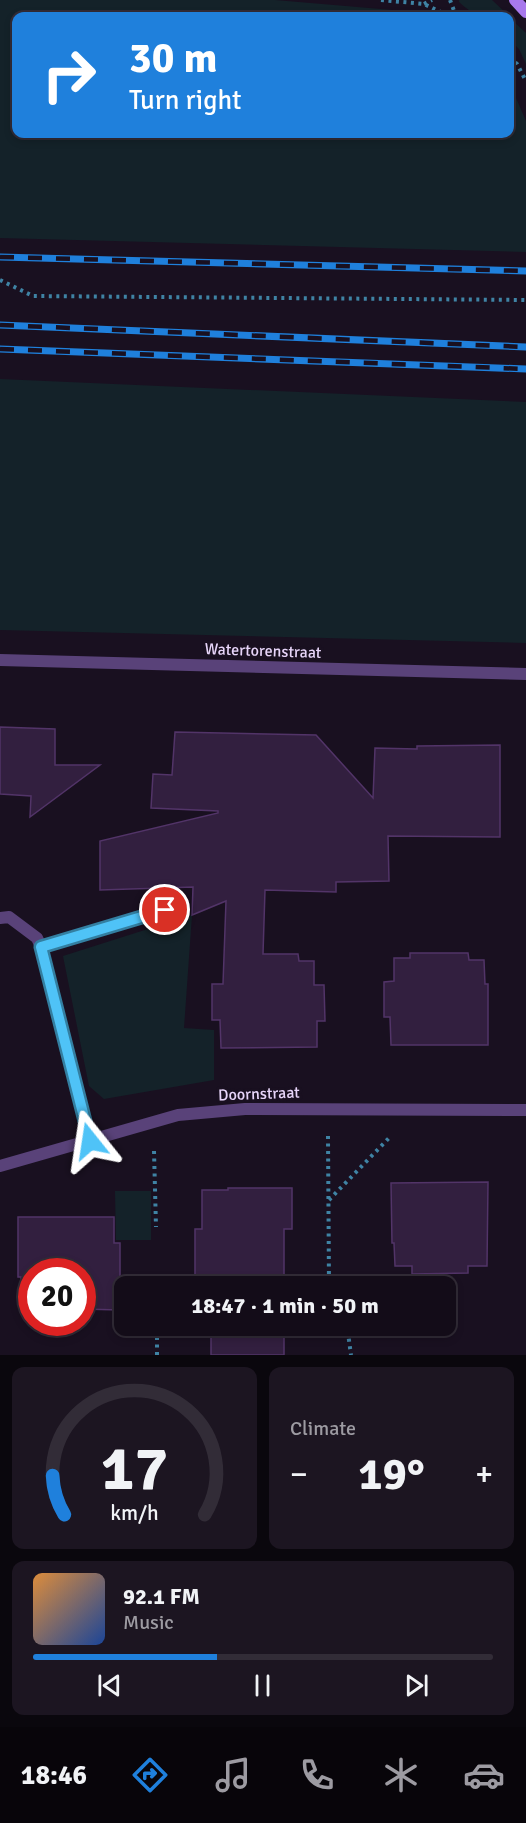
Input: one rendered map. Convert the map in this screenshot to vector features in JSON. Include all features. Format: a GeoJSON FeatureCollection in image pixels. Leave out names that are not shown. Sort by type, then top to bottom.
{"type":"FeatureCollection","features":[{"type":"Feature","properties":{"kind":"street"},"geometry":{"type":"LineString","coordinates":[[515,0],[526,12]]}},
{"type":"Feature","properties":{"kind":"street","name":"Watertorenstraat"},"geometry":{"type":"LineString","coordinates":[[0,660],[526,674]]}},
{"type":"Feature","properties":{"kind":"street"},"geometry":{"type":"LineString","coordinates":[[41,947],[165,910]]}},
{"type":"Feature","properties":{"kind":"street"},"geometry":{"type":"LineString","coordinates":[[0,918],[9,917],[37,938],[41,947],[90,1141]]}},
{"type":"Feature","properties":{"kind":"street","name":"Doornstraat"},"geometry":{"type":"LineString","coordinates":[[0,1166],[178,1115],[245,1109],[526,1110]]}},
{"type":"Feature","properties":{"kind":"path"},"geometry":{"type":"LineString","coordinates":[[381,0],[423,4],[440,12]]}},
{"type":"Feature","properties":{"kind":"path"},"geometry":{"type":"LineString","coordinates":[[423,4],[432,0]]}},
{"type":"Feature","properties":{"kind":"path"},"geometry":{"type":"LineString","coordinates":[[514,61],[526,81]]}},
{"type":"Feature","properties":{"kind":"path"},"geometry":{"type":"LineString","coordinates":[[0,280],[33,296],[526,300]]}},
{"type":"Feature","properties":{"kind":"path"},"geometry":{"type":"LineString","coordinates":[[328,1136],[329,1276]]}},
{"type":"Feature","properties":{"kind":"path"},"geometry":{"type":"LineString","coordinates":[[329,1200],[392,1136]]}},
{"type":"Feature","properties":{"kind":"path"},"geometry":{"type":"LineString","coordinates":[[154,1144],[156,1227]]}},
{"type":"Feature","properties":{"kind":"path"},"geometry":{"type":"LineString","coordinates":[[157,1336],[157,1355]]}},
{"type":"Feature","properties":{"kind":"path"},"geometry":{"type":"LineString","coordinates":[[348,1336],[351,1355]]}},
{"type":"Feature","properties":{"kind":"shaded area"},"geometry":{"type":"Polygon","coordinates":[[[0,0],[275,0],[416,12],[12,12],[12,138],[514,138],[514,93],[526,121],[526,252],[0,238],[0,0]]]}},
{"type":"Feature","properties":{"kind":"shaded area"},"geometry":{"type":"Polygon","coordinates":[[[459,0],[492,0],[505,12],[473,12],[459,0]]]}},
{"type":"Feature","properties":{"kind":"shaded area"},"geometry":{"type":"Polygon","coordinates":[[[514,22],[526,33],[526,64],[514,44],[514,22]]]}},
{"type":"Feature","properties":{"kind":"shaded area"},"geometry":{"type":"Polygon","coordinates":[[[0,379],[526,402],[526,643],[0,630],[0,379]]]}},
{"type":"Feature","properties":{"kind":"shaded area"},"geometry":{"type":"Polygon","coordinates":[[[192,915],[184,1028],[214,1030],[214,1080],[104,1099],[89,1086],[63,956],[192,915]]]}},
{"type":"Feature","properties":{"kind":"shaded area"},"geometry":{"type":"Polygon","coordinates":[[[115,1191],[151,1191],[151,1240],[116,1240],[115,1191]]]}},
{"type":"Feature","properties":{"kind":"building"},"geometry":{"type":"Polygon","coordinates":[[[0,727],[55,729],[55,765],[100,765],[30,817],[31,796],[0,794],[0,727]]]}},
{"type":"Feature","properties":{"kind":"building"},"geometry":{"type":"Polygon","coordinates":[[[175,732],[316,735],[373,798],[375,748],[417,749],[417,746],[500,745],[500,837],[388,836],[389,881],[336,882],[336,892],[265,890],[263,954],[298,954],[299,961],[314,961],[314,985],[324,985],[325,1021],[317,1021],[317,1047],[221,1048],[220,1020],[212,1020],[212,984],[223,984],[226,901],[192,915],[193,887],[100,890],[100,841],[218,813],[218,811],[151,808],[153,774],[172,775],[175,732]]]}},
{"type":"Feature","properties":{"kind":"building"},"geometry":{"type":"Polygon","coordinates":[[[410,953],[468,953],[469,960],[484,960],[485,984],[488,984],[488,1045],[391,1045],[390,1017],[384,1017],[384,982],[394,981],[394,958],[410,958],[410,953]]]}},
{"type":"Feature","properties":{"kind":"building"},"geometry":{"type":"Polygon","coordinates":[[[488,1182],[487,1266],[468,1266],[468,1273],[412,1274],[412,1266],[395,1266],[394,1243],[392,1243],[391,1183],[488,1182]]]}},
{"type":"Feature","properties":{"kind":"building"},"geometry":{"type":"Polygon","coordinates":[[[228,1188],[292,1188],[292,1229],[284,1229],[284,1276],[195,1276],[195,1229],[202,1229],[202,1190],[228,1190],[228,1188]]]}},
{"type":"Feature","properties":{"kind":"building"},"geometry":{"type":"Polygon","coordinates":[[[18,1217],[114,1217],[114,1243],[120,1243],[120,1276],[114,1276],[114,1310],[96,1309],[96,1258],[18,1258],[18,1217]]]}},
{"type":"Feature","properties":{"kind":"building"},"geometry":{"type":"Polygon","coordinates":[[[211,1336],[284,1336],[284,1355],[211,1355],[211,1336]]]}},
{"type":"Feature","properties":{"kind":"railway"},"geometry":{"type":"LineString","coordinates":[[0,257],[526,271]]}},
{"type":"Feature","properties":{"kind":"railway"},"geometry":{"type":"LineString","coordinates":[[0,325],[526,347]]}},
{"type":"Feature","properties":{"kind":"railway"},"geometry":{"type":"LineString","coordinates":[[0,349],[526,369]]}},
{"type":"Feature","properties":{"kind":"route"},"geometry":{"type":"LineString","coordinates":[[90,1141],[41,947],[165,910]]}}]}
